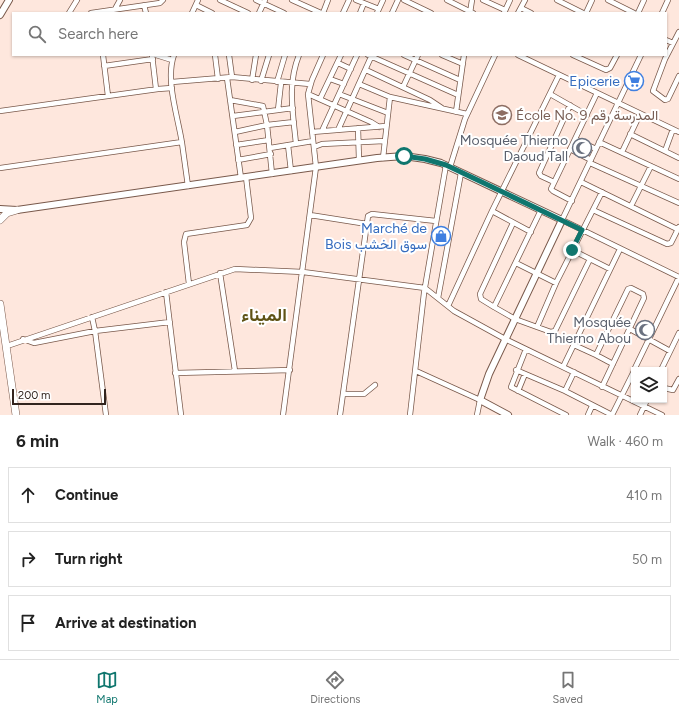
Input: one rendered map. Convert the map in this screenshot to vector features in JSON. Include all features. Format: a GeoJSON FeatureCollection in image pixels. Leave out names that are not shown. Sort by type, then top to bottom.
{"type":"FeatureCollection","features":[{"type":"Feature","properties":{"kind":"highway"},"geometry":{"type":"LineString","coordinates":[[0,220],[7,213],[17,210]]}},
{"type":"Feature","properties":{"kind":"highway"},"geometry":{"type":"LineString","coordinates":[[0,304],[16,415]]}},
{"type":"Feature","properties":{"kind":"highway"},"geometry":{"type":"LineString","coordinates":[[0,334],[12,415]]}},
{"type":"Feature","properties":{"kind":"main road"},"geometry":{"type":"LineString","coordinates":[[0,15],[9,0]]}},
{"type":"Feature","properties":{"kind":"main road"},"geometry":{"type":"LineString","coordinates":[[0,209],[17,210],[272,174],[359,160],[417,158],[448,166],[562,220],[514,319],[489,374],[480,400],[508,415]]}},
{"type":"Feature","properties":{"kind":"street"},"geometry":{"type":"LineString","coordinates":[[71,12],[77,0]]}},
{"type":"Feature","properties":{"kind":"street"},"geometry":{"type":"LineString","coordinates":[[116,9],[120,0]]}},
{"type":"Feature","properties":{"kind":"street"},"geometry":{"type":"LineString","coordinates":[[97,12],[160,4],[163,0]]}},
{"type":"Feature","properties":{"kind":"street"},"geometry":{"type":"LineString","coordinates":[[192,12],[198,0]]}},
{"type":"Feature","properties":{"kind":"street"},"geometry":{"type":"LineString","coordinates":[[220,0],[246,12]]}},
{"type":"Feature","properties":{"kind":"street"},"geometry":{"type":"LineString","coordinates":[[256,0],[264,2],[282,12]]}},
{"type":"Feature","properties":{"kind":"street"},"geometry":{"type":"LineString","coordinates":[[292,0],[320,12]]}},
{"type":"Feature","properties":{"kind":"street"},"geometry":{"type":"LineString","coordinates":[[322,12],[328,0]]}},
{"type":"Feature","properties":{"kind":"street"},"geometry":{"type":"LineString","coordinates":[[343,12],[349,0]]}},
{"type":"Feature","properties":{"kind":"street"},"geometry":{"type":"LineString","coordinates":[[356,0],[378,11],[383,0]]}},
{"type":"Feature","properties":{"kind":"street"},"geometry":{"type":"LineString","coordinates":[[392,12],[398,0]]}},
{"type":"Feature","properties":{"kind":"street"},"geometry":{"type":"LineString","coordinates":[[404,0],[429,12]]}},
{"type":"Feature","properties":{"kind":"street"},"geometry":{"type":"LineString","coordinates":[[447,0],[469,12]]}},
{"type":"Feature","properties":{"kind":"street"},"geometry":{"type":"LineString","coordinates":[[471,12],[472,0]]}},
{"type":"Feature","properties":{"kind":"street"},"geometry":{"type":"LineString","coordinates":[[483,0],[504,12],[510,0]]}},
{"type":"Feature","properties":{"kind":"street"},"geometry":{"type":"LineString","coordinates":[[557,0],[581,12]]}},
{"type":"Feature","properties":{"kind":"street"},"geometry":{"type":"LineString","coordinates":[[586,12],[592,0]]}},
{"type":"Feature","properties":{"kind":"street"},"geometry":{"type":"LineString","coordinates":[[608,0],[632,12]]}},
{"type":"Feature","properties":{"kind":"street"},"geometry":{"type":"LineString","coordinates":[[638,12],[644,0]]}},
{"type":"Feature","properties":{"kind":"street"},"geometry":{"type":"LineString","coordinates":[[662,12],[668,0]]}},
{"type":"Feature","properties":{"kind":"street"},"geometry":{"type":"LineString","coordinates":[[519,11],[523,1]]}},
{"type":"Feature","properties":{"kind":"street"},"geometry":{"type":"LineString","coordinates":[[259,12],[264,2]]}},
{"type":"Feature","properties":{"kind":"street"},"geometry":{"type":"LineString","coordinates":[[360,12],[364,4]]}},
{"type":"Feature","properties":{"kind":"street"},"geometry":{"type":"LineString","coordinates":[[144,5],[146,12]]}},
{"type":"Feature","properties":{"kind":"street"},"geometry":{"type":"LineString","coordinates":[[196,5],[210,12]]}},
{"type":"Feature","properties":{"kind":"street"},"geometry":{"type":"LineString","coordinates":[[668,50],[679,32]]}},
{"type":"Feature","properties":{"kind":"street"},"geometry":{"type":"LineString","coordinates":[[667,40],[673,43]]}},
{"type":"Feature","properties":{"kind":"street"},"geometry":{"type":"LineString","coordinates":[[102,56],[108,96]]}},
{"type":"Feature","properties":{"kind":"street"},"geometry":{"type":"LineString","coordinates":[[104,66],[154,56],[173,58],[172,88],[188,186]]}},
{"type":"Feature","properties":{"kind":"street"},"geometry":{"type":"LineString","coordinates":[[154,56],[156,89]]}},
{"type":"Feature","properties":{"kind":"street"},"geometry":{"type":"LineString","coordinates":[[215,56],[218,79]]}},
{"type":"Feature","properties":{"kind":"street"},"geometry":{"type":"LineString","coordinates":[[189,284],[184,242],[186,234],[248,225],[251,218],[238,160],[230,100],[229,56]]}},
{"type":"Feature","properties":{"kind":"street"},"geometry":{"type":"LineString","coordinates":[[252,80],[256,56]]}},
{"type":"Feature","properties":{"kind":"street"},"geometry":{"type":"LineString","coordinates":[[262,81],[269,56]]}},
{"type":"Feature","properties":{"kind":"street"},"geometry":{"type":"LineString","coordinates":[[278,110],[279,82],[285,56]]}},
{"type":"Feature","properties":{"kind":"street"},"geometry":{"type":"LineString","coordinates":[[296,144],[292,84],[293,72],[299,56]]}},
{"type":"Feature","properties":{"kind":"street"},"geometry":{"type":"LineString","coordinates":[[283,415],[316,167],[308,94],[310,84],[323,56]]}},
{"type":"Feature","properties":{"kind":"street"},"geometry":{"type":"LineString","coordinates":[[320,100],[341,56]]}},
{"type":"Feature","properties":{"kind":"street"},"geometry":{"type":"LineString","coordinates":[[322,131],[357,56]]}},
{"type":"Feature","properties":{"kind":"street"},"geometry":{"type":"LineString","coordinates":[[338,130],[366,70],[369,56],[458,95]]}},
{"type":"Feature","properties":{"kind":"street"},"geometry":{"type":"LineString","coordinates":[[406,56],[460,80]]}},
{"type":"Feature","properties":{"kind":"street"},"geometry":{"type":"LineString","coordinates":[[403,87],[418,56]]}},
{"type":"Feature","properties":{"kind":"street"},"geometry":{"type":"LineString","coordinates":[[444,56],[462,64]]}},
{"type":"Feature","properties":{"kind":"street"},"geometry":{"type":"LineString","coordinates":[[456,112],[464,56]]}},
{"type":"Feature","properties":{"kind":"street"},"geometry":{"type":"LineString","coordinates":[[410,415],[425,288],[436,221],[448,166],[467,114],[495,56]]}},
{"type":"Feature","properties":{"kind":"street"},"geometry":{"type":"LineString","coordinates":[[521,56],[597,94],[677,129],[665,151]]}},
{"type":"Feature","properties":{"kind":"street"},"geometry":{"type":"LineString","coordinates":[[575,56],[606,70],[610,68],[616,56]]}},
{"type":"Feature","properties":{"kind":"street"},"geometry":{"type":"LineString","coordinates":[[636,367],[679,277],[562,220],[640,56]]}},
{"type":"Feature","properties":{"kind":"street"},"geometry":{"type":"LineString","coordinates":[[666,56],[653,91],[665,100],[668,99],[679,76]]}},
{"type":"Feature","properties":{"kind":"street"},"geometry":{"type":"LineString","coordinates":[[338,63],[351,68]]}},
{"type":"Feature","properties":{"kind":"street"},"geometry":{"type":"LineString","coordinates":[[366,70],[418,94],[442,108]]}},
{"type":"Feature","properties":{"kind":"street"},"geometry":{"type":"LineString","coordinates":[[448,306],[492,211],[559,75]]}},
{"type":"Feature","properties":{"kind":"street"},"geometry":{"type":"LineString","coordinates":[[172,82],[230,77],[292,84],[310,84]]}},
{"type":"Feature","properties":{"kind":"street"},"geometry":{"type":"LineString","coordinates":[[330,79],[344,84]]}},
{"type":"Feature","properties":{"kind":"street"},"geometry":{"type":"LineString","coordinates":[[359,84],[390,97],[467,114]]}},
{"type":"Feature","properties":{"kind":"street"},"geometry":{"type":"LineString","coordinates":[[0,112],[156,89],[172,88]]}},
{"type":"Feature","properties":{"kind":"street"},"geometry":{"type":"LineString","coordinates":[[308,94],[379,127]]}},
{"type":"Feature","properties":{"kind":"street"},"geometry":{"type":"LineString","coordinates":[[339,94],[388,113]]}},
{"type":"Feature","properties":{"kind":"street"},"geometry":{"type":"LineString","coordinates":[[414,102],[418,94]]}},
{"type":"Feature","properties":{"kind":"street"},"geometry":{"type":"LineString","coordinates":[[550,94],[587,115]]}},
{"type":"Feature","properties":{"kind":"street"},"geometry":{"type":"LineString","coordinates":[[572,201],[552,191],[551,189],[597,94]]}},
{"type":"Feature","properties":{"kind":"street"},"geometry":{"type":"LineString","coordinates":[[383,158],[390,97]]}},
{"type":"Feature","properties":{"kind":"street"},"geometry":{"type":"LineString","coordinates":[[230,100],[262,106],[267,125],[272,174]]}},
{"type":"Feature","properties":{"kind":"street"},"geometry":{"type":"LineString","coordinates":[[554,182],[541,176],[539,173],[570,105]]}},
{"type":"Feature","properties":{"kind":"street"},"geometry":{"type":"LineString","coordinates":[[233,116],[293,108]]}},
{"type":"Feature","properties":{"kind":"street"},"geometry":{"type":"LineString","coordinates":[[622,152],[640,114]]}},
{"type":"Feature","properties":{"kind":"street"},"geometry":{"type":"LineString","coordinates":[[235,132],[267,125],[294,122]]}},
{"type":"Feature","properties":{"kind":"street"},"geometry":{"type":"LineString","coordinates":[[312,132],[386,126]]}},
{"type":"Feature","properties":{"kind":"street"},"geometry":{"type":"LineString","coordinates":[[358,128],[359,160]]}},
{"type":"Feature","properties":{"kind":"street"},"geometry":{"type":"LineString","coordinates":[[630,134],[679,158]]}},
{"type":"Feature","properties":{"kind":"street"},"geometry":{"type":"LineString","coordinates":[[576,139],[596,149]]}},
{"type":"Feature","properties":{"kind":"street"},"geometry":{"type":"LineString","coordinates":[[236,145],[269,140]]}},
{"type":"Feature","properties":{"kind":"street"},"geometry":{"type":"LineString","coordinates":[[270,148],[313,141]]}},
{"type":"Feature","properties":{"kind":"street"},"geometry":{"type":"LineString","coordinates":[[314,147],[322,144],[384,141]]}},
{"type":"Feature","properties":{"kind":"street"},"geometry":{"type":"LineString","coordinates":[[0,168],[182,142]]}},
{"type":"Feature","properties":{"kind":"street"},"geometry":{"type":"LineString","coordinates":[[599,142],[679,180]]}},
{"type":"Feature","properties":{"kind":"street"},"geometry":{"type":"LineString","coordinates":[[288,145],[292,171]]}},
{"type":"Feature","properties":{"kind":"street"},"geometry":{"type":"LineString","coordinates":[[570,149],[590,161],[679,204]]}},
{"type":"Feature","properties":{"kind":"street"},"geometry":{"type":"LineString","coordinates":[[238,160],[270,154]]}},
{"type":"Feature","properties":{"kind":"street"},"geometry":{"type":"LineString","coordinates":[[631,206],[651,166]]}},
{"type":"Feature","properties":{"kind":"street"},"geometry":{"type":"LineString","coordinates":[[438,298],[461,173]]}},
{"type":"Feature","properties":{"kind":"street"},"geometry":{"type":"LineString","coordinates":[[580,182],[678,228],[671,244],[667,244],[593,210]]}},
{"type":"Feature","properties":{"kind":"street"},"geometry":{"type":"LineString","coordinates":[[537,327],[556,283],[602,192]]}},
{"type":"Feature","properties":{"kind":"street"},"geometry":{"type":"LineString","coordinates":[[494,307],[541,210]]}},
{"type":"Feature","properties":{"kind":"street"},"geometry":{"type":"LineString","coordinates":[[492,211],[530,232]]}},
{"type":"Feature","properties":{"kind":"street"},"geometry":{"type":"LineString","coordinates":[[340,415],[368,216],[372,214],[436,221]]}},
{"type":"Feature","properties":{"kind":"street"},"geometry":{"type":"LineString","coordinates":[[310,215],[367,224]]}},
{"type":"Feature","properties":{"kind":"street"},"geometry":{"type":"LineString","coordinates":[[513,223],[479,296],[481,299],[514,319],[551,332],[555,330],[590,259]]}},
{"type":"Feature","properties":{"kind":"street"},"geometry":{"type":"LineString","coordinates":[[563,367],[620,249]]}},
{"type":"Feature","properties":{"kind":"street"},"geometry":{"type":"LineString","coordinates":[[572,250],[610,269]]}},
{"type":"Feature","properties":{"kind":"street"},"geometry":{"type":"LineString","coordinates":[[516,263],[556,283]]}},
{"type":"Feature","properties":{"kind":"street"},"geometry":{"type":"LineString","coordinates":[[7,346],[23,339],[235,269],[250,268],[303,272],[425,288],[448,306],[505,339],[662,415]]}},
{"type":"Feature","properties":{"kind":"street"},"geometry":{"type":"LineString","coordinates":[[220,273],[235,371]]}},
{"type":"Feature","properties":{"kind":"street"},"geometry":{"type":"LineString","coordinates":[[596,355],[629,288],[644,297],[602,387]]}},
{"type":"Feature","properties":{"kind":"street"},"geometry":{"type":"LineString","coordinates":[[166,292],[181,415]]}},
{"type":"Feature","properties":{"kind":"street"},"geometry":{"type":"LineString","coordinates":[[92,317],[106,415]]}},
{"type":"Feature","properties":{"kind":"street"},"geometry":{"type":"LineString","coordinates":[[23,339],[34,343],[95,331],[170,322]]}},
{"type":"Feature","properties":{"kind":"street"},"geometry":{"type":"LineString","coordinates":[[630,329],[670,351]]}},
{"type":"Feature","properties":{"kind":"street"},"geometry":{"type":"LineString","coordinates":[[662,367],[679,333]]}},
{"type":"Feature","properties":{"kind":"street"},"geometry":{"type":"LineString","coordinates":[[574,345],[613,364]]}},
{"type":"Feature","properties":{"kind":"street"},"geometry":{"type":"LineString","coordinates":[[526,349],[510,385],[518,391],[566,415]]}},
{"type":"Feature","properties":{"kind":"street"},"geometry":{"type":"LineString","coordinates":[[175,373],[290,370]]}},
{"type":"Feature","properties":{"kind":"street"},"geometry":{"type":"LineString","coordinates":[[516,370],[565,391],[612,415],[631,376]]}},
{"type":"Feature","properties":{"kind":"street"},"geometry":{"type":"LineString","coordinates":[[416,371],[480,400],[477,415]]}},
{"type":"Feature","properties":{"kind":"street"},"geometry":{"type":"LineString","coordinates":[[565,391],[574,372]]}},
{"type":"Feature","properties":{"kind":"street"},"geometry":{"type":"LineString","coordinates":[[518,391],[525,374]]}},
{"type":"Feature","properties":{"kind":"street"},"geometry":{"type":"LineString","coordinates":[[667,389],[673,390],[679,379]]}},
{"type":"Feature","properties":{"kind":"street"},"geometry":{"type":"LineString","coordinates":[[343,394],[364,394],[375,384]]}},
{"type":"Feature","properties":{"kind":"street"},"geometry":{"type":"LineString","coordinates":[[640,415],[646,403]]}},
{"type":"Feature","properties":{"kind":"street"},"geometry":{"type":"LineString","coordinates":[[588,415],[592,406]]}},
{"type":"Feature","properties":{"kind":"place","name":"Epicerie"},"geometry":{"type":"Point","coordinates":[634,81]}},
{"type":"Feature","properties":{"kind":"place","name":"École No. 9 المدرسة رقم"},"geometry":{"type":"Point","coordinates":[502,115]}},
{"type":"Feature","properties":{"kind":"place","name":"Mosquée Thierno Daoud Tall"},"geometry":{"type":"Point","coordinates":[582,148]}},
{"type":"Feature","properties":{"kind":"place","name":"Marché de Bois سوق الخشب"},"geometry":{"type":"Point","coordinates":[441,236]}},
{"type":"Feature","properties":{"kind":"place","name":"Mosquée Thierno Abou"},"geometry":{"type":"Point","coordinates":[645,330]}},
{"type":"Feature","properties":{"kind":"district","name":"الميناء"},"geometry":{"type":"Point","coordinates":[264,315]}},
{"type":"Feature","properties":{"kind":"route"},"geometry":{"type":"LineString","coordinates":[[404,156],[425,159],[446,165],[582,230],[572,250]]}}]}
